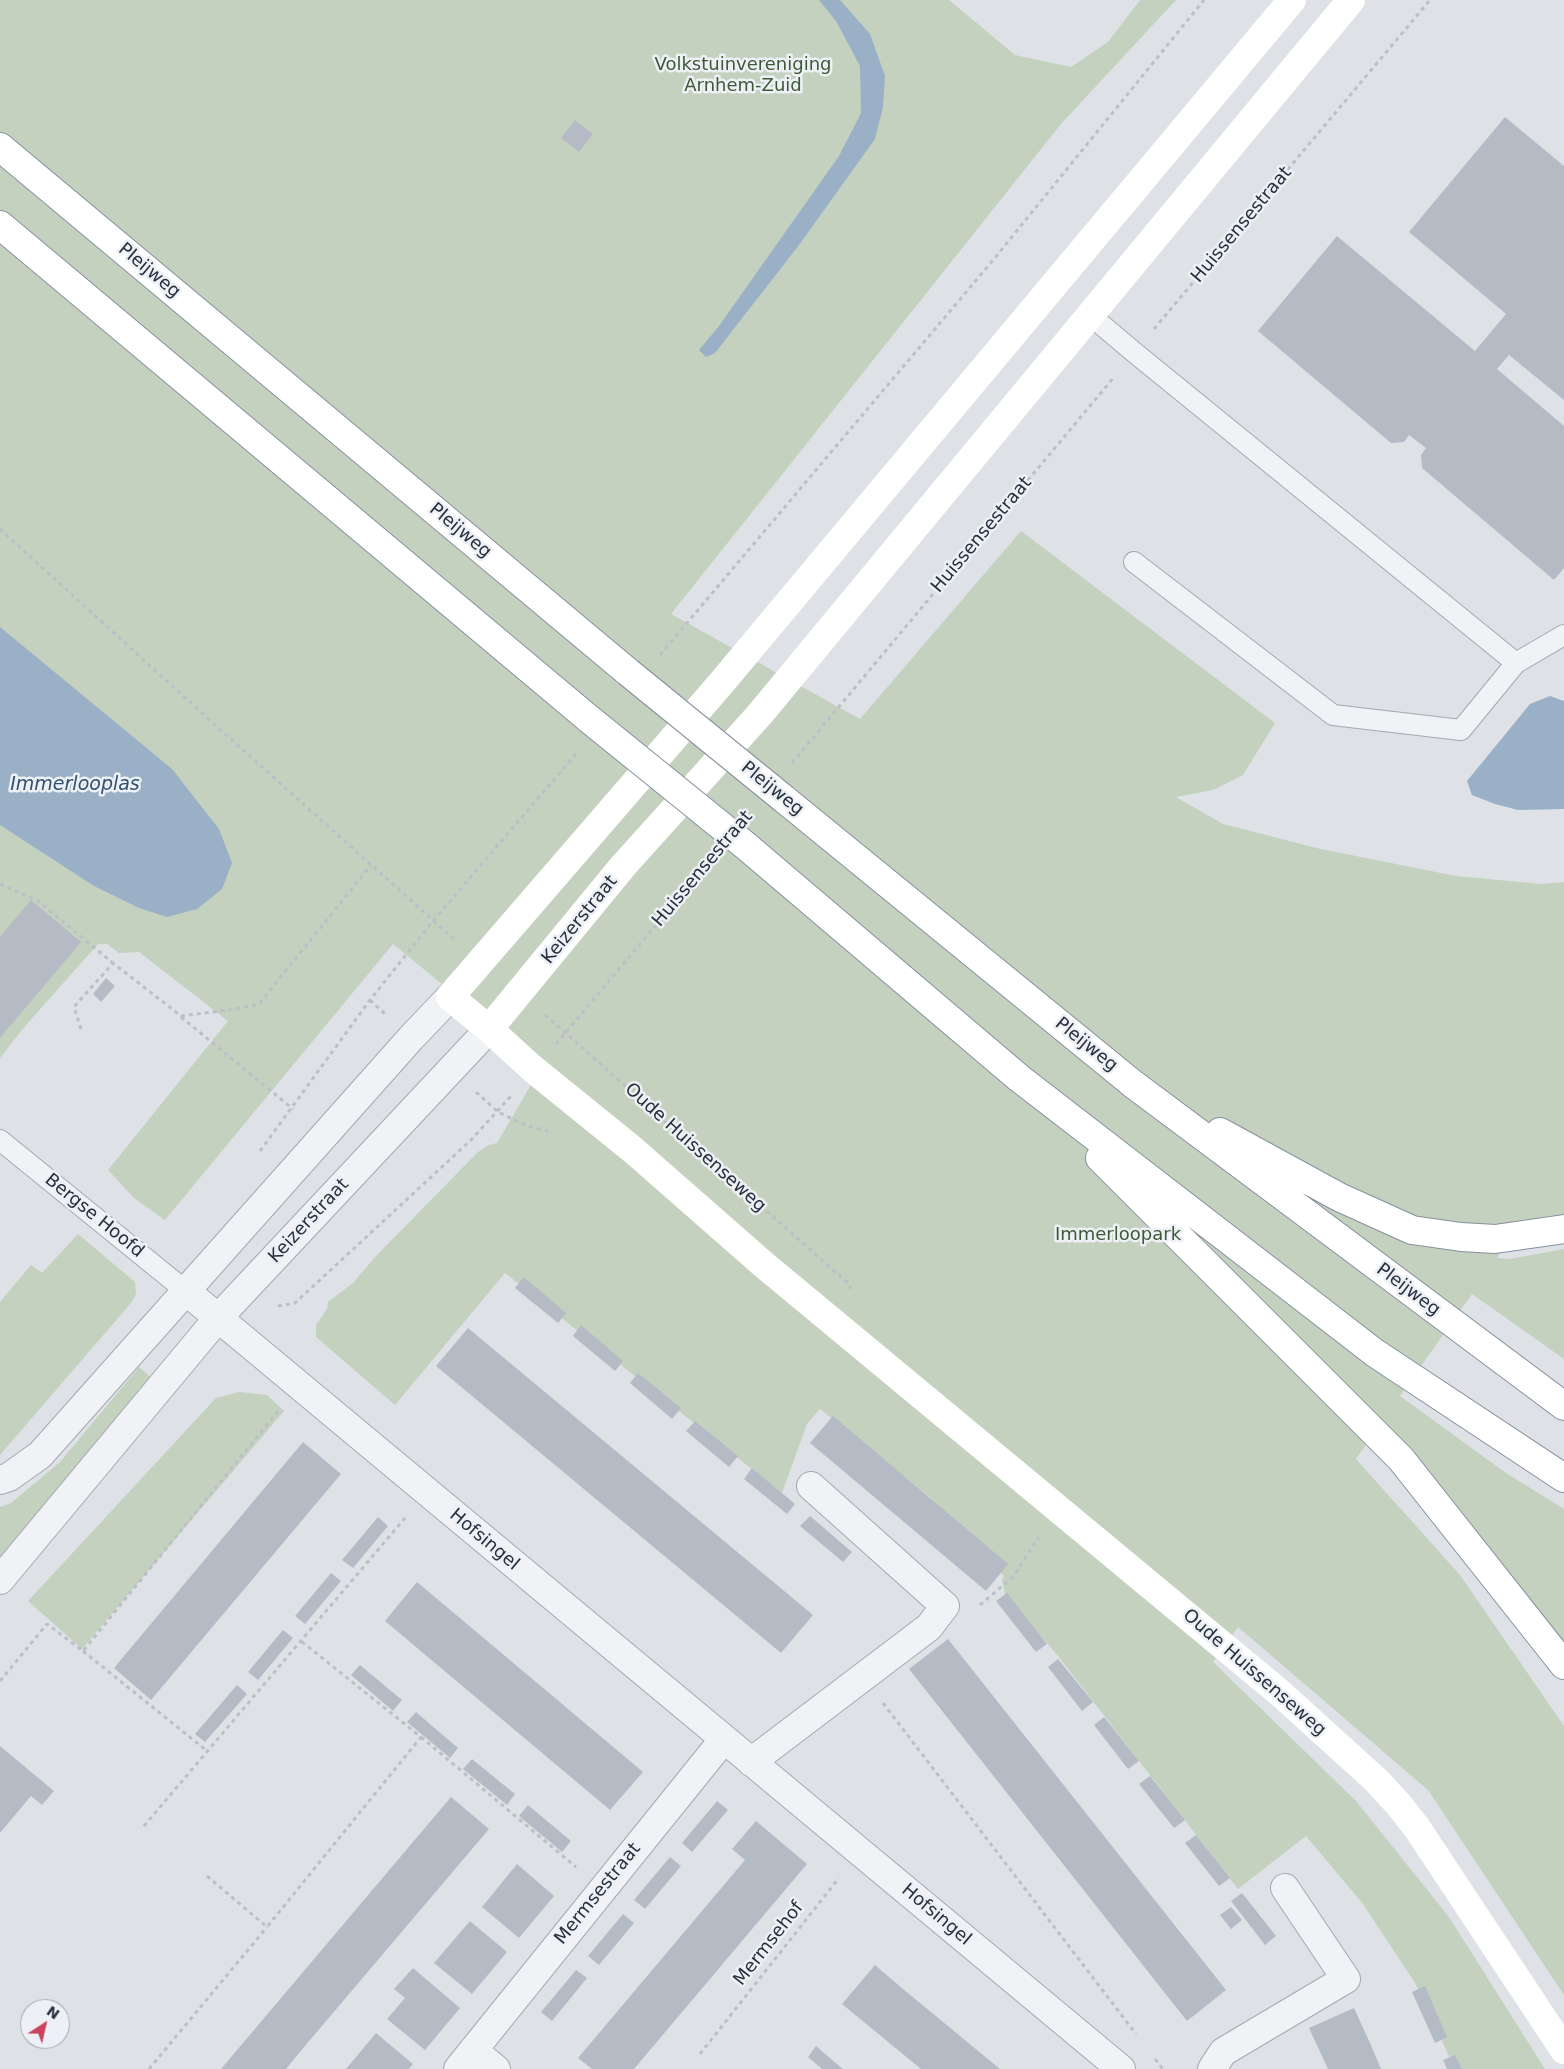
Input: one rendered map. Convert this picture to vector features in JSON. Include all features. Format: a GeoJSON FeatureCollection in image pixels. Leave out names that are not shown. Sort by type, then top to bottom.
{"type":"FeatureCollection","features":[{"type":"Feature","properties":{"kind":"main road"},"geometry":{"type":"LineString","coordinates":[[450,997],[736,666],[1292,0]]}},
{"type":"Feature","properties":{"kind":"main road"},"geometry":{"type":"LineString","coordinates":[[1090,315],[1351,0]]}},
{"type":"Feature","properties":{"kind":"main road","name":"Pleijweg"},"geometry":{"type":"LineString","coordinates":[[0,147],[628,672],[1133,1084],[1564,1406]]}},
{"type":"Feature","properties":{"kind":"main road"},"geometry":{"type":"LineString","coordinates":[[0,225],[589,719],[746,846],[1019,1078],[1376,1353],[1564,1478]]}},
{"type":"Feature","properties":{"kind":"main road","name":"Keizerstraat"},"geometry":{"type":"LineString","coordinates":[[489,1029],[623,866],[760,714],[1090,315]]}},
{"type":"Feature","properties":{"kind":"main road","name":"Oude Huissenseweg"},"geometry":{"type":"LineString","coordinates":[[450,997],[533,1069],[633,1150],[763,1264],[1280,1693],[1377,1781],[1399,1805],[1439,1860],[1564,2050]]}},
{"type":"Feature","properties":{"kind":"main road"},"geometry":{"type":"LineString","coordinates":[[1019,1078],[1400,1459],[1564,1665]]}},
{"type":"Feature","properties":{"kind":"main road"},"geometry":{"type":"LineString","coordinates":[[1133,1084],[1339,1197],[1412,1230],[1461,1237],[1495,1239],[1564,1229]]}},
{"type":"Feature","properties":{"kind":"street"},"geometry":{"type":"LineString","coordinates":[[0,1480],[9,1477],[40,1455],[450,997]]}},
{"type":"Feature","properties":{"kind":"street","name":"Keizerstraat"},"geometry":{"type":"LineString","coordinates":[[0,1580],[218,1318],[489,1029]]}},
{"type":"Feature","properties":{"kind":"street","name":"Hofsingel"},"geometry":{"type":"LineString","coordinates":[[187,1292],[1121,2069]]}},
{"type":"Feature","properties":{"kind":"street"},"geometry":{"type":"LineString","coordinates":[[751,1762],[929,1627],[945,1606],[811,1486]]}},
{"type":"Feature","properties":{"kind":"street","name":"Mermsestraat"},"geometry":{"type":"LineString","coordinates":[[496,2069],[465,2059],[724,1739]]}},
{"type":"Feature","properties":{"kind":"street"},"geometry":{"type":"LineString","coordinates":[[1212,2069],[1223,2052],[1346,1979],[1285,1888]]}},
{"type":"Feature","properties":{"kind":"lane"},"geometry":{"type":"LineString","coordinates":[[1090,315],[1134,353],[1516,663]]}},
{"type":"Feature","properties":{"kind":"lane"},"geometry":{"type":"LineString","coordinates":[[1134,562],[1333,715],[1461,730],[1516,663],[1564,635]]}},
{"type":"Feature","properties":{"kind":"lane","name":"Bergse Hoofd"},"geometry":{"type":"LineString","coordinates":[[0,1140],[187,1292]]}},
{"type":"Feature","properties":{"kind":"path"},"geometry":{"type":"LineString","coordinates":[[658,656],[994,259],[1204,0]]}},
{"type":"Feature","properties":{"kind":"path","name":"Huissensestraat"},"geometry":{"type":"LineString","coordinates":[[788,767],[1430,0]]}},
{"type":"Feature","properties":{"kind":"path"},"geometry":{"type":"LineString","coordinates":[[0,529],[433,921]]}},
{"type":"Feature","properties":{"kind":"path"},"geometry":{"type":"LineString","coordinates":[[412,1038],[370,1000],[433,921],[581,748]]}},
{"type":"Feature","properties":{"kind":"path","name":"Huissensestraat"},"geometry":{"type":"LineString","coordinates":[[276,1306],[295,1303],[471,1140],[498,1112],[533,1069],[567,1032],[711,859]]}},
{"type":"Feature","properties":{"kind":"path"},"geometry":{"type":"LineString","coordinates":[[180,1016],[236,1010],[259,1004],[371,865]]}},
{"type":"Feature","properties":{"kind":"path"},"geometry":{"type":"LineString","coordinates":[[0,884],[38,901],[293,1108]]}},
{"type":"Feature","properties":{"kind":"path"},"geometry":{"type":"LineString","coordinates":[[81,1029],[74,1007],[113,962]]}},
{"type":"Feature","properties":{"kind":"path","name":"Oude Huissenseweg"},"geometry":{"type":"LineString","coordinates":[[519,994],[567,1032],[848,1283],[852,1292]]}},
{"type":"Feature","properties":{"kind":"path"},"geometry":{"type":"LineString","coordinates":[[449,1070],[498,1112],[527,1126],[556,1133]]}},
{"type":"Feature","properties":{"kind":"path"},"geometry":{"type":"LineString","coordinates":[[83,1651],[298,1386]]}},
{"type":"Feature","properties":{"kind":"path"},"geometry":{"type":"LineString","coordinates":[[144,1826],[427,1492]]}},
{"type":"Feature","properties":{"kind":"path"},"geometry":{"type":"LineString","coordinates":[[945,1606],[967,1616],[1013,1577],[1058,1507]]}},
{"type":"Feature","properties":{"kind":"path"},"geometry":{"type":"LineString","coordinates":[[0,1681],[47,1624],[207,1751]]}},
{"type":"Feature","properties":{"kind":"path"},"geometry":{"type":"LineString","coordinates":[[301,1641],[603,1889]]}},
{"type":"Feature","properties":{"kind":"path"},"geometry":{"type":"LineString","coordinates":[[863,1677],[1139,2038]]}},
{"type":"Feature","properties":{"kind":"path"},"geometry":{"type":"LineString","coordinates":[[149,2069],[421,1738]]}},
{"type":"Feature","properties":{"kind":"path","name":"Mermsehof"},"geometry":{"type":"LineString","coordinates":[[700,2054],[859,1852]]}},
{"type":"Feature","properties":{"kind":"path"},"geometry":{"type":"LineString","coordinates":[[208,1876],[267,1927]]}},
{"type":"Feature","properties":{"kind":"path"},"geometry":{"type":"LineString","coordinates":[[1151,2053],[1163,2069]]}},
{"type":"Feature","properties":{"kind":"green space"},"geometry":{"type":"Polygon","coordinates":[[[0,0],[949,0],[1015,55],[1071,67],[1108,42],[1140,0],[1176,0],[1061,124],[671,614],[860,719],[1021,531],[1275,723],[1243,775],[1213,790],[1176,797],[1223,824],[1321,849],[1456,876],[1541,884],[1564,882],[1564,1214],[1523,1220],[1497,1258],[1509,1259],[1564,1249],[1564,1359],[1472,1294],[1400,1396],[1506,1473],[1564,1509],[1564,1657],[1379,1426],[1356,1459],[1460,1575],[1564,1726],[1564,1995],[1428,1790],[1238,1627],[1213,1662],[1356,1801],[1449,1917],[1545,2069],[1455,2069],[1415,1983],[1363,1904],[1306,1836],[1238,1889],[1058,1656],[1005,1594],[1002,1580],[1004,1576],[932,1499],[820,1409],[807,1424],[782,1493],[505,1273],[395,1405],[316,1337],[316,1325],[327,1309],[328,1302],[353,1283],[375,1257],[478,1152],[489,1145],[497,1143],[542,1066],[393,944],[165,1220],[134,1198],[108,1170],[228,1021],[139,952],[119,953],[107,944],[98,944],[26,1025],[0,1058],[0,0]]]}},
{"type":"Feature","properties":{"kind":"green space"},"geometry":{"type":"Polygon","coordinates":[[[78,1234],[135,1282],[136,1294],[131,1303],[0,1455],[0,1302],[31,1265],[42,1273],[78,1234]]]}},
{"type":"Feature","properties":{"kind":"green space"},"geometry":{"type":"Polygon","coordinates":[[[139,1367],[154,1380],[0,1558],[0,1507],[11,1503],[60,1462],[139,1367]]]}},
{"type":"Feature","properties":{"kind":"green space"},"geometry":{"type":"Polygon","coordinates":[[[239,1392],[267,1395],[284,1411],[82,1649],[28,1601],[216,1398],[239,1392]]]}},
{"type":"Feature","properties":{"kind":"water"},"geometry":{"type":"Polygon","coordinates":[[[819,0],[840,0],[870,34],[885,76],[883,107],[875,139],[799,245],[715,353],[706,357],[699,350],[719,326],[839,156],[861,113],[860,66],[836,21],[819,0]]]}},
{"type":"Feature","properties":{"kind":"water","name":"Immerlooplas"},"geometry":{"type":"Polygon","coordinates":[[[0,627],[172,769],[219,829],[232,863],[222,889],[197,909],[167,917],[139,908],[94,886],[0,825],[0,627]]]}},
{"type":"Feature","properties":{"kind":"water"},"geometry":{"type":"Polygon","coordinates":[[[1550,696],[1564,701],[1564,809],[1518,810],[1472,795],[1467,781],[1530,704],[1550,696]]]}},
{"type":"Feature","properties":{"kind":"building"},"geometry":{"type":"Polygon","coordinates":[[[1505,117],[1564,166],[1564,400],[1509,355],[1497,369],[1564,426],[1564,568],[1554,580],[1422,468],[1421,455],[1426,448],[1409,435],[1404,442],[1391,443],[1258,331],[1337,236],[1475,351],[1506,314],[1409,232],[1505,117]]]}},
{"type":"Feature","properties":{"kind":"building"},"geometry":{"type":"Polygon","coordinates":[[[575,120],[593,134],[579,152],[561,138],[575,120]]]}},
{"type":"Feature","properties":{"kind":"building"},"geometry":{"type":"Polygon","coordinates":[[[31,900],[81,942],[0,1038],[0,937],[31,900]]]}},
{"type":"Feature","properties":{"kind":"building"},"geometry":{"type":"Polygon","coordinates":[[[106,978],[115,986],[101,1002],[93,994],[106,978]]]}},
{"type":"Feature","properties":{"kind":"building"},"geometry":{"type":"Polygon","coordinates":[[[524,1277],[566,1313],[558,1323],[515,1288],[524,1277]]]}},
{"type":"Feature","properties":{"kind":"building"},"geometry":{"type":"Polygon","coordinates":[[[581,1325],[623,1361],[615,1371],[573,1336],[581,1325]]]}},
{"type":"Feature","properties":{"kind":"building"},"geometry":{"type":"Polygon","coordinates":[[[468,1328],[813,1615],[781,1653],[436,1366],[468,1328]]]}},
{"type":"Feature","properties":{"kind":"building"},"geometry":{"type":"Polygon","coordinates":[[[638,1373],[681,1408],[672,1419],[630,1383],[638,1373]]]}},
{"type":"Feature","properties":{"kind":"building"},"geometry":{"type":"Polygon","coordinates":[[[833,1416],[1008,1564],[986,1591],[810,1443],[833,1416]]]}},
{"type":"Feature","properties":{"kind":"building"},"geometry":{"type":"Polygon","coordinates":[[[695,1421],[738,1456],[729,1467],[686,1431],[695,1421]]]}},
{"type":"Feature","properties":{"kind":"building"},"geometry":{"type":"Polygon","coordinates":[[[303,1442],[341,1474],[151,1700],[114,1668],[303,1442]]]}},
{"type":"Feature","properties":{"kind":"building"},"geometry":{"type":"Polygon","coordinates":[[[752,1468],[795,1504],[787,1514],[744,1479],[752,1468]]]}},
{"type":"Feature","properties":{"kind":"building"},"geometry":{"type":"Polygon","coordinates":[[[810,1516],[852,1552],[843,1562],[800,1526],[810,1516]]]}},
{"type":"Feature","properties":{"kind":"building"},"geometry":{"type":"Polygon","coordinates":[[[378,1517],[388,1526],[353,1568],[342,1560],[378,1517]]]}},
{"type":"Feature","properties":{"kind":"building"},"geometry":{"type":"Polygon","coordinates":[[[331,1573],[341,1581],[305,1624],[295,1616],[331,1573]]]}},
{"type":"Feature","properties":{"kind":"building"},"geometry":{"type":"Polygon","coordinates":[[[417,1582],[643,1772],[610,1810],[385,1621],[417,1582]]]}},
{"type":"Feature","properties":{"kind":"building"},"geometry":{"type":"Polygon","coordinates":[[[1007,1593],[1047,1644],[1036,1652],[996,1601],[1007,1593]]]}},
{"type":"Feature","properties":{"kind":"building"},"geometry":{"type":"Polygon","coordinates":[[[283,1630],[293,1638],[258,1680],[248,1672],[283,1630]]]}},
{"type":"Feature","properties":{"kind":"building"},"geometry":{"type":"Polygon","coordinates":[[[948,1639],[1226,1990],[1187,2021],[909,1669],[948,1639]]]}},
{"type":"Feature","properties":{"kind":"building"},"geometry":{"type":"Polygon","coordinates":[[[1058,1659],[1093,1702],[1082,1711],[1048,1667],[1058,1659]]]}},
{"type":"Feature","properties":{"kind":"building"},"geometry":{"type":"Polygon","coordinates":[[[360,1665],[402,1700],[393,1711],[351,1675],[360,1665]]]}},
{"type":"Feature","properties":{"kind":"building"},"geometry":{"type":"Polygon","coordinates":[[[237,1685],[247,1694],[205,1742],[195,1734],[237,1685]]]}},
{"type":"Feature","properties":{"kind":"building"},"geometry":{"type":"Polygon","coordinates":[[[416,1712],[458,1748],[450,1758],[407,1722],[416,1712]]]}},
{"type":"Feature","properties":{"kind":"building"},"geometry":{"type":"Polygon","coordinates":[[[1104,1717],[1139,1761],[1128,1769],[1094,1725],[1104,1717]]]}},
{"type":"Feature","properties":{"kind":"building"},"geometry":{"type":"Polygon","coordinates":[[[0,1746],[54,1791],[42,1805],[31,1796],[0,1833],[0,1746]]]}},
{"type":"Feature","properties":{"kind":"building"},"geometry":{"type":"Polygon","coordinates":[[[472,1759],[515,1794],[507,1805],[463,1769],[472,1759]]]}},
{"type":"Feature","properties":{"kind":"building"},"geometry":{"type":"Polygon","coordinates":[[[1150,1776],[1185,1820],[1174,1828],[1139,1784],[1150,1776]]]}},
{"type":"Feature","properties":{"kind":"building"},"geometry":{"type":"Polygon","coordinates":[[[451,1797],[489,1829],[286,2069],[221,2069],[451,1797]]]}},
{"type":"Feature","properties":{"kind":"building"},"geometry":{"type":"Polygon","coordinates":[[[717,1801],[728,1810],[692,1852],[682,1843],[717,1801]]]}},
{"type":"Feature","properties":{"kind":"building"},"geometry":{"type":"Polygon","coordinates":[[[528,1805],[571,1841],[562,1852],[519,1816],[528,1805]]]}},
{"type":"Feature","properties":{"kind":"building"},"geometry":{"type":"Polygon","coordinates":[[[756,1821],[807,1864],[634,2069],[592,2069],[578,2058],[745,1860],[732,1849],[756,1821]]]}},
{"type":"Feature","properties":{"kind":"building"},"geometry":{"type":"Polygon","coordinates":[[[1196,1835],[1230,1878],[1219,1886],[1185,1843],[1196,1835]]]}},
{"type":"Feature","properties":{"kind":"building"},"geometry":{"type":"Polygon","coordinates":[[[670,1857],[681,1866],[645,1909],[634,1900],[670,1857]]]}},
{"type":"Feature","properties":{"kind":"building"},"geometry":{"type":"Polygon","coordinates":[[[517,1864],[554,1896],[519,1938],[482,1907],[517,1864]]]}},
{"type":"Feature","properties":{"kind":"building"},"geometry":{"type":"Polygon","coordinates":[[[1242,1893],[1276,1936],[1265,1945],[1231,1901],[1242,1893]]]}},
{"type":"Feature","properties":{"kind":"building"},"geometry":{"type":"Polygon","coordinates":[[[1231,1907],[1242,1920],[1231,1929],[1220,1915],[1231,1907]]]}},
{"type":"Feature","properties":{"kind":"building"},"geometry":{"type":"Polygon","coordinates":[[[623,1914],[634,1923],[599,1965],[588,1956],[623,1914]]]}},
{"type":"Feature","properties":{"kind":"building"},"geometry":{"type":"Polygon","coordinates":[[[470,1921],[507,1952],[472,1994],[434,1963],[470,1921]]]}},
{"type":"Feature","properties":{"kind":"building"},"geometry":{"type":"Polygon","coordinates":[[[875,1965],[1000,2069],[921,2069],[842,2004],[875,1965]]]}},
{"type":"Feature","properties":{"kind":"building"},"geometry":{"type":"Polygon","coordinates":[[[413,1968],[460,2008],[425,2050],[387,2019],[405,1998],[394,1989],[413,1968]]]}},
{"type":"Feature","properties":{"kind":"building"},"geometry":{"type":"Polygon","coordinates":[[[576,1970],[587,1978],[552,2021],[541,2012],[576,1970]]]}},
{"type":"Feature","properties":{"kind":"building"},"geometry":{"type":"Polygon","coordinates":[[[1425,1986],[1447,2037],[1435,2043],[1412,1992],[1425,1986]]]}},
{"type":"Feature","properties":{"kind":"building"},"geometry":{"type":"Polygon","coordinates":[[[1354,2008],[1381,2069],[1328,2069],[1309,2028],[1354,2008]]]}},
{"type":"Feature","properties":{"kind":"building"},"geometry":{"type":"Polygon","coordinates":[[[376,2033],[413,2064],[409,2069],[346,2069],[376,2033]]]}},
{"type":"Feature","properties":{"kind":"building"},"geometry":{"type":"Polygon","coordinates":[[[816,2046],[843,2069],[822,2069],[808,2057],[816,2046]]]}},
{"type":"Feature","properties":{"kind":"building"},"geometry":{"type":"Polygon","coordinates":[[[1455,2055],[1462,2069],[1447,2069],[1443,2060],[1455,2055]]]}},
{"type":"Feature","properties":{"kind":"park label","name":"Volkstuinvereniging Arnhem-Zuid"},"geometry":{"type":"Point","coordinates":[743,75]}},
{"type":"Feature","properties":{"kind":"park label","name":"Immerloopark"},"geometry":{"type":"Point","coordinates":[1118,1235]}}]}
